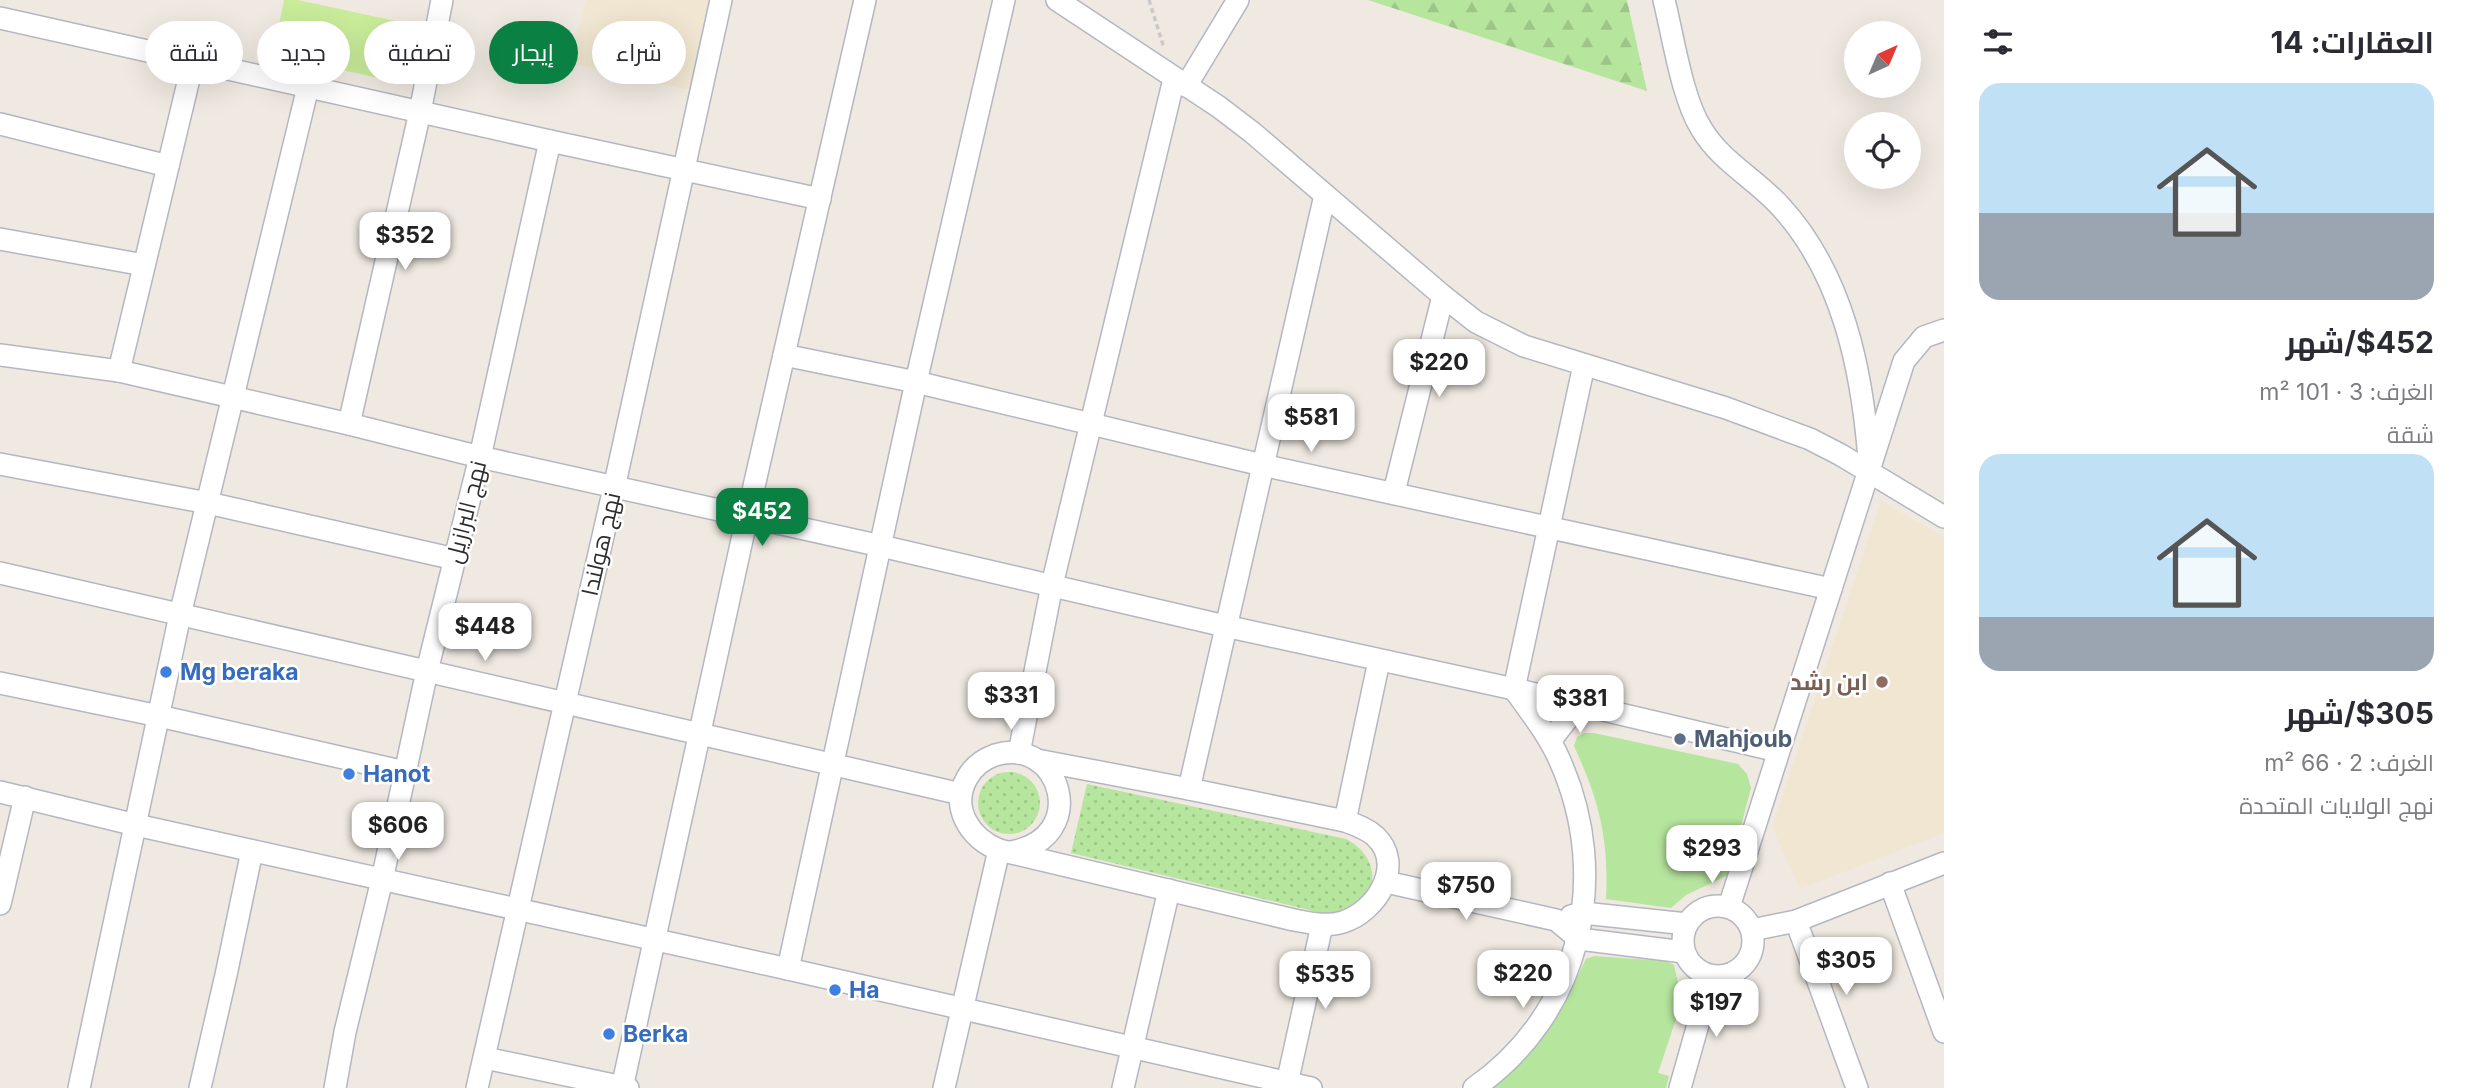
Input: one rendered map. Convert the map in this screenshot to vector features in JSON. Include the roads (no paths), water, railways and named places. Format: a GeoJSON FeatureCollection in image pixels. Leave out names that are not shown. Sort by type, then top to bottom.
{"type":"FeatureCollection","features":[{"type":"Feature","properties":{"kind":"street"},"geometry":{"type":"LineString","coordinates":[[349,424],[420,112],[442,0]]}},
{"type":"Feature","properties":{"kind":"street","name":"نهج هولندا"},"geometry":{"type":"LineString","coordinates":[[477,1088],[614,488],[720,0]]}},
{"type":"Feature","properties":{"kind":"street"},"geometry":{"type":"LineString","coordinates":[[485,1058],[624,1088],[747,517],[865,0]]}},
{"type":"Feature","properties":{"kind":"street"},"geometry":{"type":"LineString","coordinates":[[788,969],[916,382],[1004,0]]}},
{"type":"Feature","properties":{"kind":"street"},"geometry":{"type":"LineString","coordinates":[[1058,0],[1253,133],[1476,322],[1524,346],[1773,424],[1841,454],[1944,517]]}},
{"type":"Feature","properties":{"kind":"street"},"geometry":{"type":"LineString","coordinates":[[1028,756],[1052,585],[1090,422],[1180,83],[1238,0]]}},
{"type":"Feature","properties":{"kind":"street"},"geometry":{"type":"LineString","coordinates":[[1664,0],[1692,112],[1702,131],[1730,162],[1773,198],[1789,216],[1815,251],[1828,276],[1860,381],[1870,472]]}},
{"type":"Feature","properties":{"kind":"street"},"geometry":{"type":"LineString","coordinates":[[0,18],[145,51]]}},
{"type":"Feature","properties":{"kind":"street"},"geometry":{"type":"LineString","coordinates":[[243,73],[820,199]]}},
{"type":"Feature","properties":{"kind":"street"},"geometry":{"type":"LineString","coordinates":[[119,371],[188,84]]}},
{"type":"Feature","properties":{"kind":"street"},"geometry":{"type":"LineString","coordinates":[[79,1088],[180,615],[307,87]]}},
{"type":"Feature","properties":{"kind":"street"},"geometry":{"type":"LineString","coordinates":[[0,124],[168,166]]}},
{"type":"Feature","properties":{"kind":"street","name":"نهج البرازيل"},"geometry":{"type":"LineString","coordinates":[[335,1088],[345,1032],[382,880],[427,671],[480,457],[550,141]]}},
{"type":"Feature","properties":{"kind":"street"},"geometry":{"type":"LineString","coordinates":[[1189,789],[1325,195]]}},
{"type":"Feature","properties":{"kind":"street"},"geometry":{"type":"LineString","coordinates":[[0,239],[144,265]]}},
{"type":"Feature","properties":{"kind":"street"},"geometry":{"type":"LineString","coordinates":[[1394,492],[1443,296]]}},
{"type":"Feature","properties":{"kind":"street"},"geometry":{"type":"LineString","coordinates":[[1680,1088],[1705,1000],[1723,976],[1742,968],[1750,957],[1754,943],[1742,918],[1778,751],[1904,361],[1924,337],[1944,330]]}},
{"type":"Feature","properties":{"kind":"street"},"geometry":{"type":"LineString","coordinates":[[0,355],[119,371],[614,488],[1514,689],[1778,751]]}},
{"type":"Feature","properties":{"kind":"street"},"geometry":{"type":"LineString","coordinates":[[784,355],[1090,422],[1262,465],[1831,589]]}},
{"type":"Feature","properties":{"kind":"street"},"geometry":{"type":"LineString","coordinates":[[1474,1088],[1520,1048],[1543,1019],[1559,992],[1579,939],[1583,913],[1584,852],[1568,779],[1550,741],[1514,689],[1584,365]]}},
{"type":"Feature","properties":{"kind":"street"},"geometry":{"type":"LineString","coordinates":[[0,464],[208,503],[455,559]]}},
{"type":"Feature","properties":{"kind":"street"},"geometry":{"type":"LineString","coordinates":[[0,573],[961,793]]}},
{"type":"Feature","properties":{"kind":"street"},"geometry":{"type":"LineString","coordinates":[[1345,821],[1379,661]]}},
{"type":"Feature","properties":{"kind":"street"},"geometry":{"type":"LineString","coordinates":[[0,682],[405,772]]}},
{"type":"Feature","properties":{"kind":"street"},"geometry":{"type":"LineString","coordinates":[[1550,741],[1579,704]]}},
{"type":"Feature","properties":{"kind":"street"},"geometry":{"type":"LineString","coordinates":[[1003,753],[1189,789],[1345,821],[1363,828],[1376,837],[1385,857],[1386,882],[1374,901],[1358,915],[1342,922],[1322,925],[1004,851],[985,844],[973,835],[963,815],[961,793],[966,779],[976,766],[988,757],[1003,753]]}},
{"type":"Feature","properties":{"kind":"street"},"geometry":{"type":"LineString","coordinates":[[1004,851],[1026,849],[1040,842],[1051,830],[1058,816],[1060,800],[1057,785],[1049,771],[1028,756]]}},
{"type":"Feature","properties":{"kind":"street"},"geometry":{"type":"LineString","coordinates":[[0,792],[136,825],[788,969],[1287,1085],[1311,1088]]}},
{"type":"Feature","properties":{"kind":"street"},"geometry":{"type":"LineString","coordinates":[[0,904],[24,797]]}},
{"type":"Feature","properties":{"kind":"street"},"geometry":{"type":"LineString","coordinates":[[200,1088],[252,851]]}},
{"type":"Feature","properties":{"kind":"street"},"geometry":{"type":"LineString","coordinates":[[944,1088],[1004,851]]}},
{"type":"Feature","properties":{"kind":"street"},"geometry":{"type":"LineString","coordinates":[[1723,976],[1703,973],[1691,964],[1684,952],[1683,937],[1687,924],[1694,914],[1705,908],[1717,905],[1742,918],[1796,921],[1944,863]]}},
{"type":"Feature","properties":{"kind":"street"},"geometry":{"type":"LineString","coordinates":[[1386,882],[1556,920],[1579,939],[1684,952]]}},
{"type":"Feature","properties":{"kind":"street"},"geometry":{"type":"LineString","coordinates":[[1890,883],[1944,1032]]}},
{"type":"Feature","properties":{"kind":"street"},"geometry":{"type":"LineString","coordinates":[[1123,1088],[1169,890]]}},
{"type":"Feature","properties":{"kind":"street"},"geometry":{"type":"LineString","coordinates":[[1556,920],[1583,913],[1687,924]]}},
{"type":"Feature","properties":{"kind":"street"},"geometry":{"type":"LineString","coordinates":[[1796,921],[1857,1088]]}},
{"type":"Feature","properties":{"kind":"street"},"geometry":{"type":"LineString","coordinates":[[1287,1085],[1322,925]]}},
{"type":"Feature","properties":{"kind":"place","name":"Mg beraka"},"geometry":{"type":"Point","coordinates":[166,672]}},
{"type":"Feature","properties":{"kind":"place","name":"ابن رشد"},"geometry":{"type":"Point","coordinates":[1882,682]}},
{"type":"Feature","properties":{"kind":"place","name":"Mahjoub"},"geometry":{"type":"Point","coordinates":[1680,739]}},
{"type":"Feature","properties":{"kind":"place","name":"Hanot"},"geometry":{"type":"Point","coordinates":[349,774]}},
{"type":"Feature","properties":{"kind":"place","name":"Ha"},"geometry":{"type":"Point","coordinates":[835,990]}},
{"type":"Feature","properties":{"kind":"place","name":"Berka"},"geometry":{"type":"Point","coordinates":[609,1034]}}]}
